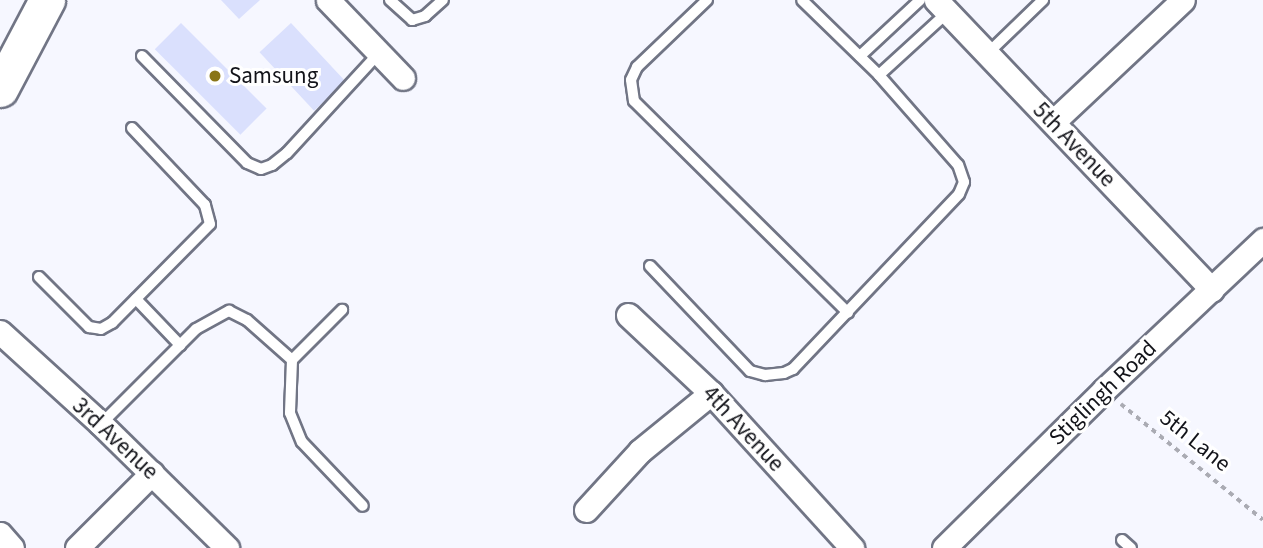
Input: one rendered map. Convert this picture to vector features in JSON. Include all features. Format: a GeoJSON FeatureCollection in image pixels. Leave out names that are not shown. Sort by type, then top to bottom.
{"type":"FeatureCollection","features":[{"type":"Feature","properties":{"kind":"main road"},"geometry":{"type":"LineString","coordinates":[[0,89],[47,0]]}},
{"type":"Feature","properties":{"kind":"street"},"geometry":{"type":"LineString","coordinates":[[328,0],[403,78]]}},
{"type":"Feature","properties":{"kind":"street"},"geometry":{"type":"LineString","coordinates":[[1053,122],[1183,0]]}},
{"type":"Feature","properties":{"kind":"street","name":"5th Avenue"},"geometry":{"type":"LineString","coordinates":[[942,6],[1212,290]]}},
{"type":"Feature","properties":{"kind":"street","name":"Stiglingh Road"},"geometry":{"type":"LineString","coordinates":[[944,548],[1104,390],[1263,240]]}},
{"type":"Feature","properties":{"kind":"street","name":"4th Avenue"},"geometry":{"type":"LineString","coordinates":[[628,315],[711,393],[852,548]]}},
{"type":"Feature","properties":{"kind":"street","name":"3rd Avenue"},"geometry":{"type":"LineString","coordinates":[[0,332],[101,424],[227,548]]}},
{"type":"Feature","properties":{"kind":"street"},"geometry":{"type":"LineString","coordinates":[[586,510],[640,451],[711,393]]}},
{"type":"Feature","properties":{"kind":"street"},"geometry":{"type":"LineString","coordinates":[[77,548],[152,473]]}},
{"type":"Feature","properties":{"kind":"street"},"geometry":{"type":"LineString","coordinates":[[0,534],[12,548]]}},
{"type":"Feature","properties":{"kind":"lane"},"geometry":{"type":"LineString","coordinates":[[390,0],[412,20],[425,16],[443,0]]}},
{"type":"Feature","properties":{"kind":"lane"},"geometry":{"type":"LineString","coordinates":[[707,0],[638,67],[631,80],[634,101],[848,313]]}},
{"type":"Feature","properties":{"kind":"lane"},"geometry":{"type":"LineString","coordinates":[[650,266],[750,371],[773,375],[793,369],[950,206],[964,182],[958,165],[879,75],[802,0]]}},
{"type":"Feature","properties":{"kind":"lane"},"geometry":{"type":"LineString","coordinates":[[860,56],[920,0]]}},
{"type":"Feature","properties":{"kind":"lane"},"geometry":{"type":"LineString","coordinates":[[987,54],[1043,0]]}},
{"type":"Feature","properties":{"kind":"lane"},"geometry":{"type":"LineString","coordinates":[[879,75],[942,6]]}},
{"type":"Feature","properties":{"kind":"lane"},"geometry":{"type":"LineString","coordinates":[[142,56],[247,163],[261,169],[272,165],[286,153],[379,53]]}},
{"type":"Feature","properties":{"kind":"lane"},"geometry":{"type":"LineString","coordinates":[[39,277],[89,327],[101,329],[112,323],[210,224],[205,205],[132,128]]}},
{"type":"Feature","properties":{"kind":"lane"},"geometry":{"type":"LineString","coordinates":[[136,299],[180,345]]}},
{"type":"Feature","properties":{"kind":"lane"},"geometry":{"type":"LineString","coordinates":[[342,310],[292,360],[290,414],[302,442],[363,506]]}},
{"type":"Feature","properties":{"kind":"lane"},"geometry":{"type":"LineString","coordinates":[[101,424],[205,322],[229,312],[247,320],[292,360]]}},
{"type":"Feature","properties":{"kind":"path","name":"5th Lane"},"geometry":{"type":"LineString","coordinates":[[1104,390],[1263,520]]}},
{"type":"Feature","properties":{"kind":"building"},"geometry":{"type":"Polygon","coordinates":[[[221,0],[260,0],[239,19],[221,0]]]}},
{"type":"Feature","properties":{"kind":"building"},"geometry":{"type":"Polygon","coordinates":[[[181,23],[267,109],[240,135],[155,49],[181,23]]]}},
{"type":"Feature","properties":{"kind":"building"},"geometry":{"type":"Polygon","coordinates":[[[291,23],[346,82],[314,111],[260,52],[291,23]]]}},
{"type":"Feature","properties":{"kind":"place","name":"Samsung"},"geometry":{"type":"Point","coordinates":[215,76]}}]}
